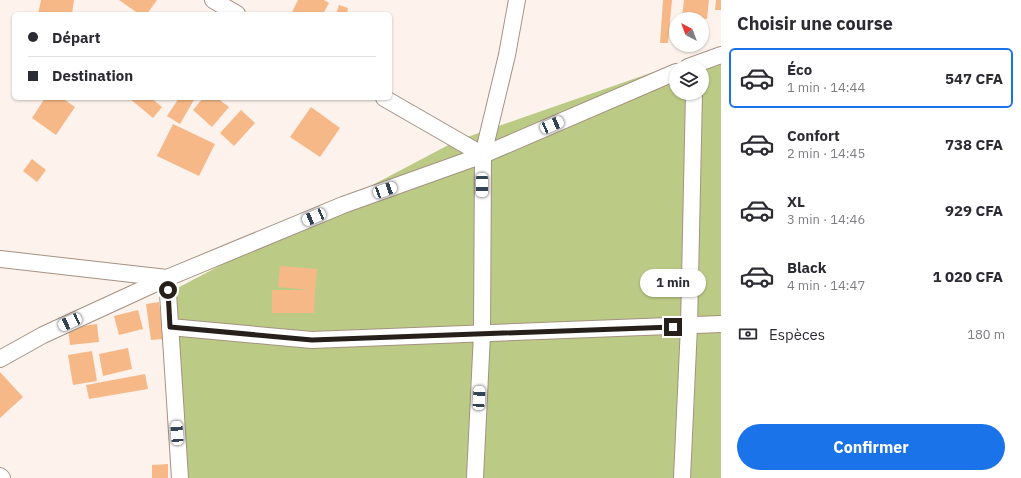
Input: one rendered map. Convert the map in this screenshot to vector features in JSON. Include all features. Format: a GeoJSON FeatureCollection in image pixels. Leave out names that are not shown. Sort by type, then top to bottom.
{"type":"FeatureCollection","features":[{"type":"Feature","properties":{"kind":"street"},"geometry":{"type":"LineString","coordinates":[[213,0],[234,12]]}},
{"type":"Feature","properties":{"kind":"street"},"geometry":{"type":"LineString","coordinates":[[475,478],[482,334],[482,155],[507,55],[517,0]]}},
{"type":"Feature","properties":{"kind":"street"},"geometry":{"type":"LineString","coordinates":[[708,60],[721,55]]}},
{"type":"Feature","properties":{"kind":"street"},"geometry":{"type":"LineString","coordinates":[[0,359],[43,335],[167,278],[343,205],[482,155],[669,75]]}},
{"type":"Feature","properties":{"kind":"street"},"geometry":{"type":"LineString","coordinates":[[387,100],[482,155]]}},
{"type":"Feature","properties":{"kind":"street"},"geometry":{"type":"LineString","coordinates":[[682,478],[689,326],[694,100]]}},
{"type":"Feature","properties":{"kind":"street"},"geometry":{"type":"LineString","coordinates":[[0,259],[167,278]]}},
{"type":"Feature","properties":{"kind":"street"},"geometry":{"type":"LineString","coordinates":[[167,278],[180,478]]}},
{"type":"Feature","properties":{"kind":"street"},"geometry":{"type":"LineString","coordinates":[[170,327],[312,340],[721,324]]}},
{"type":"Feature","properties":{"kind":"green space"},"geometry":{"type":"Polygon","coordinates":[[[721,49],[721,478],[180,478],[168,293],[456,141],[669,67],[669,100],[709,100],[709,60],[688,60],[721,49]]]}},
{"type":"Feature","properties":{"kind":"building"},"geometry":{"type":"Polygon","coordinates":[[[41,0],[74,0],[72,12],[38,12],[41,0]]]}},
{"type":"Feature","properties":{"kind":"building"},"geometry":{"type":"Polygon","coordinates":[[[119,0],[157,0],[148,12],[136,12],[119,0]]]}},
{"type":"Feature","properties":{"kind":"building"},"geometry":{"type":"Polygon","coordinates":[[[298,0],[324,0],[329,3],[324,12],[292,12],[298,0]]]}},
{"type":"Feature","properties":{"kind":"building"},"geometry":{"type":"Polygon","coordinates":[[[663,0],[672,0],[671,12],[669,12],[668,43],[660,43],[663,0]]]}},
{"type":"Feature","properties":{"kind":"building"},"geometry":{"type":"Polygon","coordinates":[[[684,0],[709,0],[708,12],[683,12],[684,0]]]}},
{"type":"Feature","properties":{"kind":"building"},"geometry":{"type":"Polygon","coordinates":[[[716,0],[721,0],[721,10],[715,10],[716,0]]]}},
{"type":"Feature","properties":{"kind":"building"},"geometry":{"type":"Polygon","coordinates":[[[339,5],[348,8],[347,12],[337,12],[339,5]]]}},
{"type":"Feature","properties":{"kind":"building"},"geometry":{"type":"Polygon","coordinates":[[[44,100],[65,100],[75,107],[56,135],[32,118],[44,100]]]}},
{"type":"Feature","properties":{"kind":"building"},"geometry":{"type":"Polygon","coordinates":[[[131,100],[153,100],[162,107],[153,118],[131,100]]]}},
{"type":"Feature","properties":{"kind":"building"},"geometry":{"type":"Polygon","coordinates":[[[178,100],[194,100],[180,124],[167,116],[178,100]]]}},
{"type":"Feature","properties":{"kind":"building"},"geometry":{"type":"Polygon","coordinates":[[[201,100],[220,100],[229,107],[212,127],[193,110],[201,100]]]}},
{"type":"Feature","properties":{"kind":"building"},"geometry":{"type":"Polygon","coordinates":[[[311,107],[340,128],[320,157],[290,137],[311,107]]]}},
{"type":"Feature","properties":{"kind":"building"},"geometry":{"type":"Polygon","coordinates":[[[241,110],[255,123],[234,146],[220,133],[241,110]]]}},
{"type":"Feature","properties":{"kind":"building"},"geometry":{"type":"Polygon","coordinates":[[[173,124],[215,144],[199,176],[157,156],[173,124]]]}},
{"type":"Feature","properties":{"kind":"building"},"geometry":{"type":"Polygon","coordinates":[[[32,159],[46,170],[37,182],[23,171],[32,159]]]}},
{"type":"Feature","properties":{"kind":"building"},"geometry":{"type":"Polygon","coordinates":[[[280,266],[317,269],[314,313],[272,313],[272,290],[310,290],[278,287],[280,266]]]}},
{"type":"Feature","properties":{"kind":"building"},"geometry":{"type":"Polygon","coordinates":[[[159,302],[164,339],[151,340],[146,304],[159,302]]]}},
{"type":"Feature","properties":{"kind":"building"},"geometry":{"type":"Polygon","coordinates":[[[138,310],[143,329],[119,335],[114,316],[138,310]]]}},
{"type":"Feature","properties":{"kind":"building"},"geometry":{"type":"Polygon","coordinates":[[[97,324],[99,342],[70,345],[68,328],[97,324]]]}},
{"type":"Feature","properties":{"kind":"building"},"geometry":{"type":"Polygon","coordinates":[[[128,348],[132,369],[103,376],[99,354],[128,348]]]}},
{"type":"Feature","properties":{"kind":"building"},"geometry":{"type":"Polygon","coordinates":[[[92,351],[97,381],[73,385],[68,355],[92,351]]]}},
{"type":"Feature","properties":{"kind":"building"},"geometry":{"type":"Polygon","coordinates":[[[0,372],[23,397],[0,418],[0,372]]]}},
{"type":"Feature","properties":{"kind":"building"},"geometry":{"type":"Polygon","coordinates":[[[145,374],[148,389],[89,399],[86,385],[145,374]]]}},
{"type":"Feature","properties":{"kind":"building"},"geometry":{"type":"Polygon","coordinates":[[[168,464],[168,478],[152,478],[152,465],[168,464]]]}},
{"type":"Feature","properties":{"kind":"route"},"geometry":{"type":"LineString","coordinates":[[168,290],[170,327],[312,340],[673,327]]}}]}
